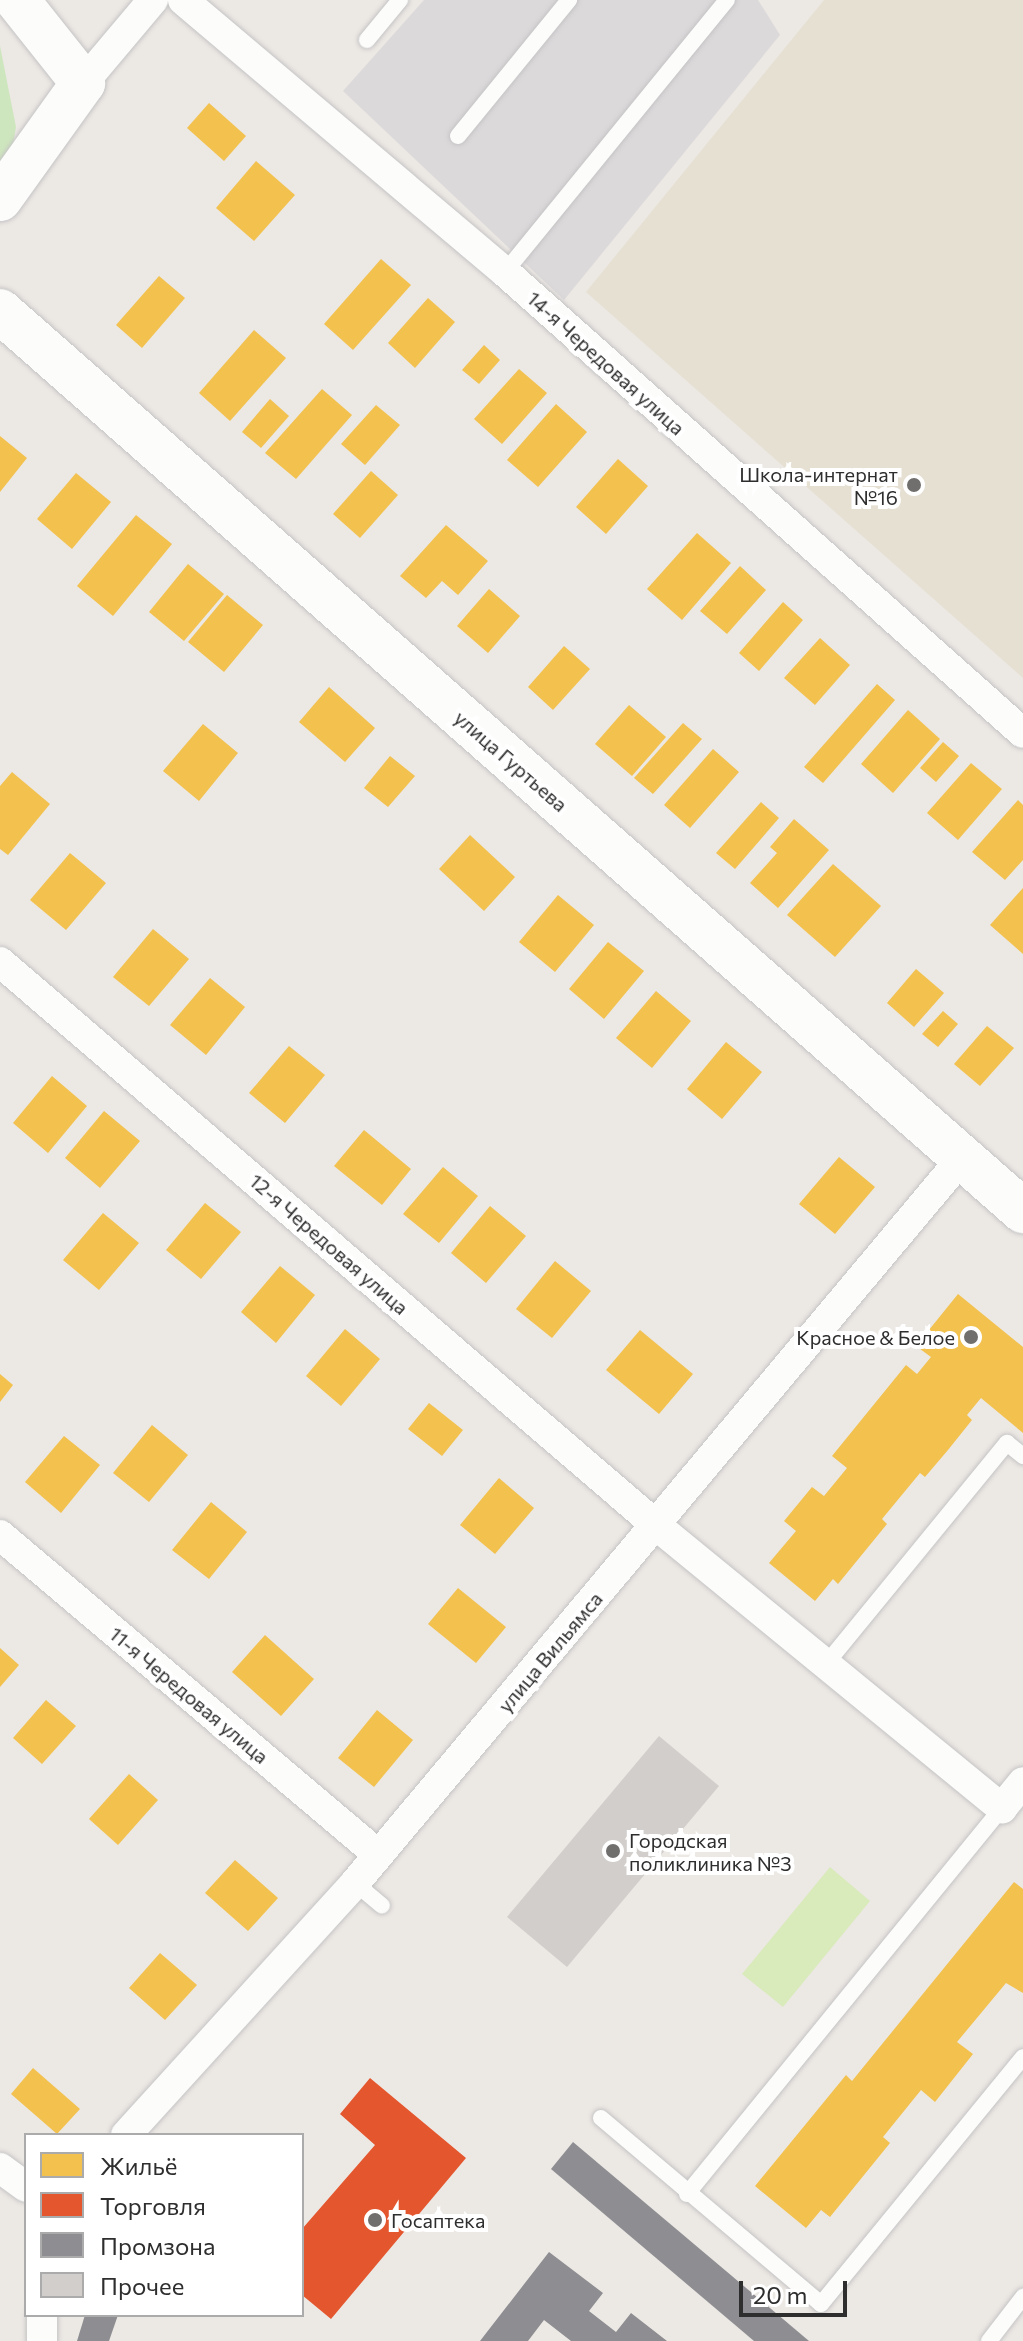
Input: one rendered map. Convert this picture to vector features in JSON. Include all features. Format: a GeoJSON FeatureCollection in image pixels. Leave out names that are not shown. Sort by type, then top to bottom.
{"type":"FeatureCollection","features":[{"type":"Feature","properties":{"kind":"main road"},"geometry":{"type":"LineString","coordinates":[[0,199],[83,83],[17,0]]}},
{"type":"Feature","properties":{"kind":"main road","name":"улица Гуртьева"},"geometry":{"type":"LineString","coordinates":[[0,311],[1023,1211]]}},
{"type":"Feature","properties":{"kind":"street"},"geometry":{"type":"LineString","coordinates":[[83,83],[153,0]]}},
{"type":"Feature","properties":{"kind":"street","name":"14-я Чередовая улица"},"geometry":{"type":"LineString","coordinates":[[183,0],[505,272],[1023,733]]}},
{"type":"Feature","properties":{"kind":"street","name":"12-я Чередовая улица"},"geometry":{"type":"LineString","coordinates":[[0,962],[657,1526],[1002,1808]]}},
{"type":"Feature","properties":{"kind":"street","name":"улица Вильямса"},"geometry":{"type":"LineString","coordinates":[[128,2133],[355,1883],[962,1158]]}},
{"type":"Feature","properties":{"kind":"street","name":"11-я Чередовая улица"},"geometry":{"type":"LineString","coordinates":[[0,1535],[378,1855]]}},
{"type":"Feature","properties":{"kind":"street"},"geometry":{"type":"LineString","coordinates":[[1002,1808],[1023,1782]]}},
{"type":"Feature","properties":{"kind":"street"},"geometry":{"type":"LineString","coordinates":[[0,2168],[24,2186]]}},
{"type":"Feature","properties":{"kind":"street"},"geometry":{"type":"LineString","coordinates":[[42,2317],[42,2341]]}},
{"type":"Feature","properties":{"kind":"lane"},"geometry":{"type":"LineString","coordinates":[[367,40],[400,0]]}},
{"type":"Feature","properties":{"kind":"lane"},"geometry":{"type":"LineString","coordinates":[[458,136],[569,0]]}},
{"type":"Feature","properties":{"kind":"lane"},"geometry":{"type":"LineString","coordinates":[[505,272],[727,0]]}},
{"type":"Feature","properties":{"kind":"lane"},"geometry":{"type":"LineString","coordinates":[[826,1664],[1007,1443],[1023,1456]]}},
{"type":"Feature","properties":{"kind":"lane"},"geometry":{"type":"LineString","coordinates":[[687,2194],[1002,1808]]}},
{"type":"Feature","properties":{"kind":"lane"},"geometry":{"type":"LineString","coordinates":[[355,1883],[382,1906]]}},
{"type":"Feature","properties":{"kind":"lane"},"geometry":{"type":"LineString","coordinates":[[601,2118],[687,2194],[821,2304],[1023,2057]]}},
{"type":"Feature","properties":{"kind":"lane"},"geometry":{"type":"LineString","coordinates":[[989,2341],[1023,2297]]}},
{"type":"Feature","properties":{"kind":"shaded area"},"geometry":{"type":"Polygon","coordinates":[[[424,0],[758,0],[780,35],[564,300],[343,91],[424,0]]]}},
{"type":"Feature","properties":{"kind":"shaded area","name":"Школа-интернат №16"},"geometry":{"type":"Polygon","coordinates":[[[824,0],[1023,0],[1023,678],[586,292],[824,0]]]}},
{"type":"Feature","properties":{"kind":"green space"},"geometry":{"type":"Polygon","coordinates":[[[0,46],[16,127],[11,156],[0,173],[0,46]]]}},
{"type":"Feature","properties":{"kind":"green space"},"geometry":{"type":"Polygon","coordinates":[[[830,1867],[870,1901],[783,2007],[742,1974],[830,1867]]]}},
{"type":"Feature","properties":{"kind":"building: Жильё"},"geometry":{"type":"Polygon","coordinates":[[[209,103],[246,136],[224,161],[187,128],[209,103]]]}},
{"type":"Feature","properties":{"kind":"building: Жильё"},"geometry":{"type":"Polygon","coordinates":[[[256,161],[295,195],[254,241],[216,208],[256,161]]]}},
{"type":"Feature","properties":{"kind":"building: Жильё"},"geometry":{"type":"Polygon","coordinates":[[[381,259],[411,285],[353,350],[324,324],[381,259]]]}},
{"type":"Feature","properties":{"kind":"building: Жильё"},"geometry":{"type":"Polygon","coordinates":[[[159,276],[185,298],[142,348],[116,325],[159,276]]]}},
{"type":"Feature","properties":{"kind":"building: Жильё"},"geometry":{"type":"Polygon","coordinates":[[[428,298],[455,322],[415,368],[388,343],[428,298]]]}},
{"type":"Feature","properties":{"kind":"building: Жильё"},"geometry":{"type":"Polygon","coordinates":[[[254,330],[286,358],[230,421],[199,393],[254,330]]]}},
{"type":"Feature","properties":{"kind":"building: Жильё"},"geometry":{"type":"Polygon","coordinates":[[[484,345],[500,360],[479,384],[462,370],[484,345]]]}},
{"type":"Feature","properties":{"kind":"building: Жильё"},"geometry":{"type":"Polygon","coordinates":[[[519,369],[547,393],[502,444],[474,419],[519,369]]]}},
{"type":"Feature","properties":{"kind":"building: Жильё"},"geometry":{"type":"Polygon","coordinates":[[[322,389],[352,415],[296,479],[265,453],[322,389]]]}},
{"type":"Feature","properties":{"kind":"building: Жильё"},"geometry":{"type":"Polygon","coordinates":[[[270,399],[289,416],[261,448],[242,432],[270,399]]]}},
{"type":"Feature","properties":{"kind":"building: Жильё"},"geometry":{"type":"Polygon","coordinates":[[[556,404],[587,432],[538,487],[507,460],[556,404]]]}},
{"type":"Feature","properties":{"kind":"building: Жильё"},"geometry":{"type":"Polygon","coordinates":[[[376,405],[400,425],[365,465],[341,444],[376,405]]]}},
{"type":"Feature","properties":{"kind":"building: Жильё"},"geometry":{"type":"Polygon","coordinates":[[[0,436],[27,458],[0,492],[0,436]]]}},
{"type":"Feature","properties":{"kind":"building: Жильё"},"geometry":{"type":"Polygon","coordinates":[[[618,459],[648,486],[606,534],[576,507],[618,459]]]}},
{"type":"Feature","properties":{"kind":"building: Жильё"},"geometry":{"type":"Polygon","coordinates":[[[371,471],[398,495],[360,538],[333,514],[371,471]]]}},
{"type":"Feature","properties":{"kind":"building: Жильё"},"geometry":{"type":"Polygon","coordinates":[[[76,473],[111,502],[72,549],[37,519],[76,473]]]}},
{"type":"Feature","properties":{"kind":"building: Жильё"},"geometry":{"type":"Polygon","coordinates":[[[136,515],[172,544],[113,616],[77,586],[136,515]]]}},
{"type":"Feature","properties":{"kind":"building: Жильё"},"geometry":{"type":"Polygon","coordinates":[[[446,525],[488,561],[458,595],[442,581],[426,598],[400,576],[446,525]]]}},
{"type":"Feature","properties":{"kind":"building: Жильё"},"geometry":{"type":"Polygon","coordinates":[[[697,533],[731,563],[682,620],[647,589],[697,533]]]}},
{"type":"Feature","properties":{"kind":"building: Жильё"},"geometry":{"type":"Polygon","coordinates":[[[188,564],[224,594],[184,641],[149,612],[188,564]]]}},
{"type":"Feature","properties":{"kind":"building: Жильё"},"geometry":{"type":"Polygon","coordinates":[[[740,566],[766,590],[727,634],[700,611],[740,566]]]}},
{"type":"Feature","properties":{"kind":"building: Жильё"},"geometry":{"type":"Polygon","coordinates":[[[489,589],[520,616],[488,653],[457,626],[489,589]]]}},
{"type":"Feature","properties":{"kind":"building: Жильё"},"geometry":{"type":"Polygon","coordinates":[[[227,595],[263,625],[224,672],[188,642],[227,595]]]}},
{"type":"Feature","properties":{"kind":"building: Жильё"},"geometry":{"type":"Polygon","coordinates":[[[783,602],[803,620],[759,671],[739,653],[783,602]]]}},
{"type":"Feature","properties":{"kind":"building: Жильё"},"geometry":{"type":"Polygon","coordinates":[[[820,638],[850,665],[815,705],[784,678],[820,638]]]}},
{"type":"Feature","properties":{"kind":"building: Жильё"},"geometry":{"type":"Polygon","coordinates":[[[564,646],[590,669],[553,710],[528,687],[564,646]]]}},
{"type":"Feature","properties":{"kind":"building: Жильё"},"geometry":{"type":"Polygon","coordinates":[[[877,684],[895,700],[823,783],[804,767],[877,684]]]}},
{"type":"Feature","properties":{"kind":"building: Жильё"},"geometry":{"type":"Polygon","coordinates":[[[329,687],[375,728],[345,762],[299,722],[329,687]]]}},
{"type":"Feature","properties":{"kind":"building: Жильё"},"geometry":{"type":"Polygon","coordinates":[[[629,705],[666,737],[632,776],[595,744],[629,705]]]}},
{"type":"Feature","properties":{"kind":"building: Жильё"},"geometry":{"type":"Polygon","coordinates":[[[908,710],[940,739],[893,793],[861,764],[908,710]]]}},
{"type":"Feature","properties":{"kind":"building: Жильё"},"geometry":{"type":"Polygon","coordinates":[[[683,723],[702,739],[653,794],[634,778],[683,723]]]}},
{"type":"Feature","properties":{"kind":"building: Жильё"},"geometry":{"type":"Polygon","coordinates":[[[203,724],[238,753],[199,801],[163,771],[203,724]]]}},
{"type":"Feature","properties":{"kind":"building: Жильё"},"geometry":{"type":"Polygon","coordinates":[[[943,742],[959,756],[936,782],[920,768],[943,742]]]}},
{"type":"Feature","properties":{"kind":"building: Жильё"},"geometry":{"type":"Polygon","coordinates":[[[713,749],[739,772],[690,828],[664,805],[713,749]]]}},
{"type":"Feature","properties":{"kind":"building: Жильё"},"geometry":{"type":"Polygon","coordinates":[[[390,756],[415,776],[388,807],[364,788],[390,756]]]}},
{"type":"Feature","properties":{"kind":"building: Жильё"},"geometry":{"type":"Polygon","coordinates":[[[971,763],[1002,789],[958,840],[927,813],[971,763]]]}},
{"type":"Feature","properties":{"kind":"building: Жильё"},"geometry":{"type":"Polygon","coordinates":[[[12,772],[50,804],[8,855],[0,849],[0,786],[12,772]]]}},
{"type":"Feature","properties":{"kind":"building: Жильё"},"geometry":{"type":"Polygon","coordinates":[[[1018,800],[1023,805],[1023,860],[1005,880],[972,852],[1018,800]]]}},
{"type":"Feature","properties":{"kind":"building: Жильё"},"geometry":{"type":"Polygon","coordinates":[[[761,802],[779,818],[735,869],[716,853],[761,802]]]}},
{"type":"Feature","properties":{"kind":"building: Жильё"},"geometry":{"type":"Polygon","coordinates":[[[794,819],[829,850],[778,908],[750,883],[777,853],[770,847],[794,819]]]}},
{"type":"Feature","properties":{"kind":"building: Жильё"},"geometry":{"type":"Polygon","coordinates":[[[470,835],[515,877],[484,911],[439,869],[470,835]]]}},
{"type":"Feature","properties":{"kind":"building: Жильё"},"geometry":{"type":"Polygon","coordinates":[[[70,853],[106,883],[66,930],[30,900],[70,853]]]}},
{"type":"Feature","properties":{"kind":"building: Жильё"},"geometry":{"type":"Polygon","coordinates":[[[833,864],[881,906],[835,957],[787,915],[833,864]]]}},
{"type":"Feature","properties":{"kind":"building: Жильё"},"geometry":{"type":"Polygon","coordinates":[[[1023,888],[1023,954],[990,925],[1023,888]]]}},
{"type":"Feature","properties":{"kind":"building: Жильё"},"geometry":{"type":"Polygon","coordinates":[[[558,895],[594,925],[555,972],[519,942],[558,895]]]}},
{"type":"Feature","properties":{"kind":"building: Жильё"},"geometry":{"type":"Polygon","coordinates":[[[153,929],[189,959],[149,1006],[113,977],[153,929]]]}},
{"type":"Feature","properties":{"kind":"building: Жильё"},"geometry":{"type":"Polygon","coordinates":[[[608,942],[644,971],[604,1019],[569,989],[608,942]]]}},
{"type":"Feature","properties":{"kind":"building: Жильё"},"geometry":{"type":"Polygon","coordinates":[[[916,969],[944,993],[914,1027],[887,1003],[916,969]]]}},
{"type":"Feature","properties":{"kind":"building: Жильё"},"geometry":{"type":"Polygon","coordinates":[[[210,978],[245,1007],[206,1055],[170,1025],[210,978]]]}},
{"type":"Feature","properties":{"kind":"building: Жильё"},"geometry":{"type":"Polygon","coordinates":[[[656,991],[691,1021],[652,1068],[616,1038],[656,991]]]}},
{"type":"Feature","properties":{"kind":"building: Жильё"},"geometry":{"type":"Polygon","coordinates":[[[943,1011],[958,1024],[938,1047],[922,1034],[943,1011]]]}},
{"type":"Feature","properties":{"kind":"building: Жильё"},"geometry":{"type":"Polygon","coordinates":[[[987,1026],[1014,1048],[980,1086],[954,1064],[987,1026]]]}},
{"type":"Feature","properties":{"kind":"building: Жильё"},"geometry":{"type":"Polygon","coordinates":[[[726,1042],[762,1072],[722,1119],[687,1089],[726,1042]]]}},
{"type":"Feature","properties":{"kind":"building: Жильё"},"geometry":{"type":"Polygon","coordinates":[[[289,1046],[325,1075],[285,1123],[249,1093],[289,1046]]]}},
{"type":"Feature","properties":{"kind":"building: Жильё"},"geometry":{"type":"Polygon","coordinates":[[[52,1076],[87,1106],[48,1153],[13,1123],[52,1076]]]}},
{"type":"Feature","properties":{"kind":"building: Жильё"},"geometry":{"type":"Polygon","coordinates":[[[104,1111],[140,1141],[100,1188],[65,1158],[104,1111]]]}},
{"type":"Feature","properties":{"kind":"building: Жильё"},"geometry":{"type":"Polygon","coordinates":[[[364,1130],[411,1169],[382,1205],[334,1166],[364,1130]]]}},
{"type":"Feature","properties":{"kind":"building: Жильё"},"geometry":{"type":"Polygon","coordinates":[[[839,1157],[875,1187],[835,1234],[799,1204],[839,1157]]]}},
{"type":"Feature","properties":{"kind":"building: Жильё"},"geometry":{"type":"Polygon","coordinates":[[[443,1167],[478,1196],[439,1243],[403,1214],[443,1167]]]}},
{"type":"Feature","properties":{"kind":"building: Жильё"},"geometry":{"type":"Polygon","coordinates":[[[205,1203],[241,1232],[201,1279],[166,1250],[205,1203]]]}},
{"type":"Feature","properties":{"kind":"building: Жильё"},"geometry":{"type":"Polygon","coordinates":[[[490,1206],[526,1236],[486,1283],[451,1253],[490,1206]]]}},
{"type":"Feature","properties":{"kind":"building: Жильё"},"geometry":{"type":"Polygon","coordinates":[[[103,1213],[139,1243],[99,1290],[63,1260],[103,1213]]]}},
{"type":"Feature","properties":{"kind":"building: Жильё"},"geometry":{"type":"Polygon","coordinates":[[[555,1261],[591,1291],[552,1338],[516,1309],[555,1261]]]}},
{"type":"Feature","properties":{"kind":"building: Жильё"},"geometry":{"type":"Polygon","coordinates":[[[280,1266],[315,1295],[276,1343],[241,1312],[280,1266]]]}},
{"type":"Feature","properties":{"kind":"building: Жильё"},"geometry":{"type":"Polygon","coordinates":[[[958,1294],[1023,1347],[1023,1433],[981,1398],[967,1415],[972,1420],[948,1450],[925,1477],[920,1473],[882,1519],[887,1524],[838,1584],[833,1579],[815,1601],[769,1563],[796,1531],[784,1521],[812,1487],[824,1496],[847,1468],[832,1456],[906,1365],[917,1374],[931,1357],[916,1346],[958,1294]]]}},
{"type":"Feature","properties":{"kind":"building: Жильё"},"geometry":{"type":"Polygon","coordinates":[[[345,1329],[380,1359],[341,1406],[306,1376],[345,1329]]]}},
{"type":"Feature","properties":{"kind":"building: Жильё"},"geometry":{"type":"Polygon","coordinates":[[[640,1330],[693,1374],[659,1414],[606,1370],[640,1330]]]}},
{"type":"Feature","properties":{"kind":"building: Жильё"},"geometry":{"type":"Polygon","coordinates":[[[0,1374],[13,1385],[0,1402],[0,1374]]]}},
{"type":"Feature","properties":{"kind":"building: Жильё"},"geometry":{"type":"Polygon","coordinates":[[[429,1403],[463,1430],[442,1456],[408,1429],[429,1403]]]}},
{"type":"Feature","properties":{"kind":"building: Жильё"},"geometry":{"type":"Polygon","coordinates":[[[152,1425],[188,1455],[149,1502],[113,1473],[152,1425]]]}},
{"type":"Feature","properties":{"kind":"building: Жильё"},"geometry":{"type":"Polygon","coordinates":[[[64,1436],[100,1465],[61,1513],[25,1482],[64,1436]]]}},
{"type":"Feature","properties":{"kind":"building: Жильё"},"geometry":{"type":"Polygon","coordinates":[[[499,1478],[534,1508],[495,1554],[460,1525],[499,1478]]]}},
{"type":"Feature","properties":{"kind":"building: Жильё"},"geometry":{"type":"Polygon","coordinates":[[[211,1502],[247,1532],[209,1579],[172,1550],[211,1502]]]}},
{"type":"Feature","properties":{"kind":"building: Жильё"},"geometry":{"type":"Polygon","coordinates":[[[458,1588],[506,1627],[476,1663],[428,1624],[458,1588]]]}},
{"type":"Feature","properties":{"kind":"building: Жильё"},"geometry":{"type":"Polygon","coordinates":[[[265,1635],[314,1679],[281,1716],[232,1672],[265,1635]]]}},
{"type":"Feature","properties":{"kind":"building: Жильё"},"geometry":{"type":"Polygon","coordinates":[[[0,1648],[19,1665],[0,1687],[0,1648]]]}},
{"type":"Feature","properties":{"kind":"building: Жильё"},"geometry":{"type":"Polygon","coordinates":[[[46,1700],[76,1726],[42,1764],[13,1738],[46,1700]]]}},
{"type":"Feature","properties":{"kind":"building: Жильё"},"geometry":{"type":"Polygon","coordinates":[[[377,1710],[413,1740],[374,1787],[338,1758],[377,1710]]]}},
{"type":"Feature","properties":{"kind":"building: Жильё"},"geometry":{"type":"Polygon","coordinates":[[[129,1774],[158,1800],[118,1845],[89,1819],[129,1774]]]}},
{"type":"Feature","properties":{"kind":"building: Жильё"},"geometry":{"type":"Polygon","coordinates":[[[235,1860],[278,1898],[248,1931],[205,1893],[235,1860]]]}},
{"type":"Feature","properties":{"kind":"building: Жильё"},"geometry":{"type":"Polygon","coordinates":[[[1014,1882],[1023,1889],[1023,1993],[1006,1983],[957,2042],[973,2054],[935,2102],[921,2090],[883,2137],[890,2143],[830,2217],[821,2210],[806,2228],[755,2186],[846,2075],[852,2081],[1014,1882]]]}},
{"type":"Feature","properties":{"kind":"building: Жильё"},"geometry":{"type":"Polygon","coordinates":[[[160,1953],[197,1985],[165,2020],[129,1988],[160,1953]]]}},
{"type":"Feature","properties":{"kind":"building: Жильё"},"geometry":{"type":"Polygon","coordinates":[[[33,2068],[80,2109],[56,2133],[11,2094],[33,2068]]]}},
{"type":"Feature","properties":{"kind":"building: Торговля"},"geometry":{"type":"Polygon","coordinates":[[[370,2078],[466,2158],[331,2319],[304,2297],[304,2227],[375,2145],[340,2114],[370,2078]]]}},
{"type":"Feature","properties":{"kind":"building: Промзона"},"geometry":{"type":"Polygon","coordinates":[[[573,2142],[809,2341],[754,2341],[551,2169],[573,2142]]]}},
{"type":"Feature","properties":{"kind":"building: Промзона"},"geometry":{"type":"Polygon","coordinates":[[[549,2252],[603,2293],[589,2311],[616,2332],[631,2313],[667,2341],[571,2341],[544,2320],[528,2341],[480,2341],[549,2252]]]}},
{"type":"Feature","properties":{"kind":"building: Промзона"},"geometry":{"type":"Polygon","coordinates":[[[84,2317],[117,2317],[109,2341],[77,2341],[84,2317]]]}},
{"type":"Feature","properties":{"kind":"building: Прочее","name":"Городская поликлиника №3"},"geometry":{"type":"Polygon","coordinates":[[[659,1736],[719,1786],[567,1967],[507,1917],[659,1736]]]}},
{"type":"Feature","properties":{"kind":"place","name":"Школа-интернат №16"},"geometry":{"type":"Point","coordinates":[914,485]}},
{"type":"Feature","properties":{"kind":"place","name":"Красное & Белое"},"geometry":{"type":"Point","coordinates":[971,1337]}},
{"type":"Feature","properties":{"kind":"place","name":"Городская поликлиника №3"},"geometry":{"type":"Point","coordinates":[613,1851]}},
{"type":"Feature","properties":{"kind":"place","name":"Госаптека"},"geometry":{"type":"Point","coordinates":[375,2220]}}]}
